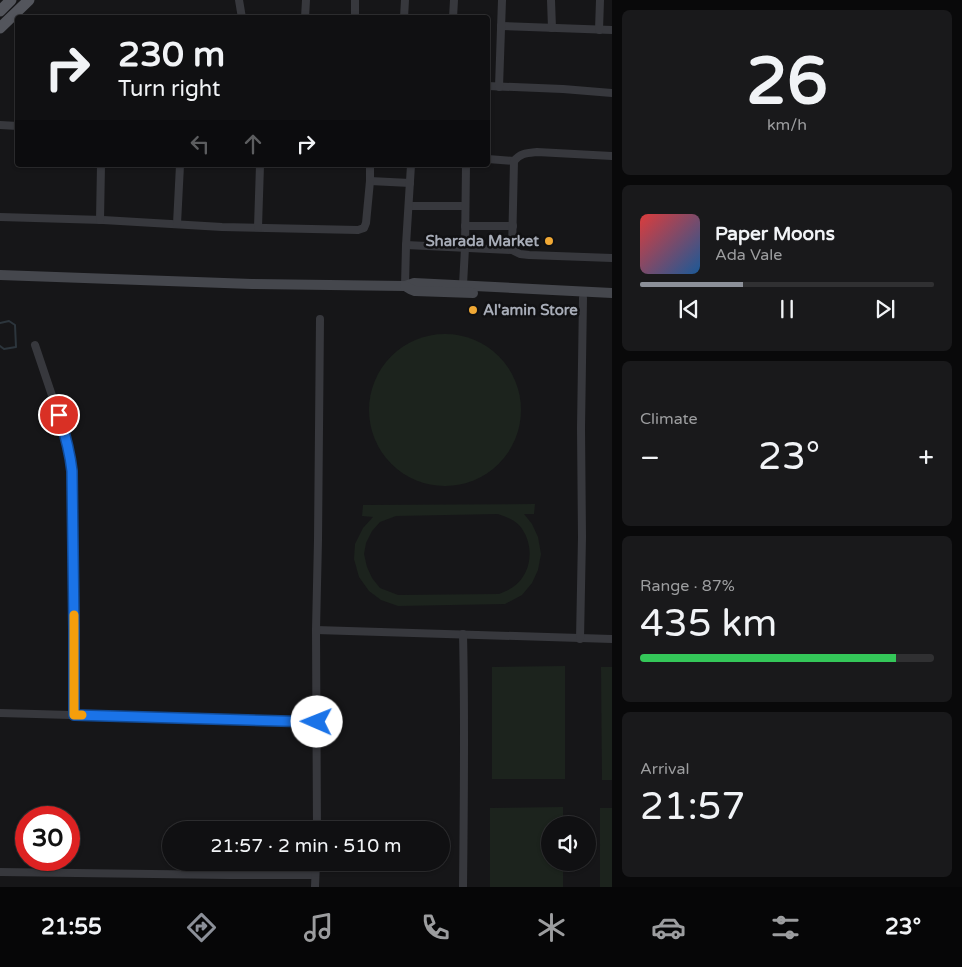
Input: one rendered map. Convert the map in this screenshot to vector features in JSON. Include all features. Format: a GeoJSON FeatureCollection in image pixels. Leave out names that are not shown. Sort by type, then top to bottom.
{"type":"FeatureCollection","features":[{"type":"Feature","properties":{"kind":"main road"},"geometry":{"type":"LineString","coordinates":[[0,11],[11,0]]}},
{"type":"Feature","properties":{"kind":"main road"},"geometry":{"type":"LineString","coordinates":[[0,28],[29,0]]}},
{"type":"Feature","properties":{"kind":"street"},"geometry":{"type":"LineString","coordinates":[[239,0],[242,15]]}},
{"type":"Feature","properties":{"kind":"street"},"geometry":{"type":"LineString","coordinates":[[304,15],[306,0]]}},
{"type":"Feature","properties":{"kind":"street"},"geometry":{"type":"LineString","coordinates":[[355,0],[355,15]]}},
{"type":"Feature","properties":{"kind":"street"},"geometry":{"type":"LineString","coordinates":[[404,15],[405,0]]}},
{"type":"Feature","properties":{"kind":"street"},"geometry":{"type":"LineString","coordinates":[[453,15],[454,0]]}},
{"type":"Feature","properties":{"kind":"street"},"geometry":{"type":"LineString","coordinates":[[498,87],[502,0]]}},
{"type":"Feature","properties":{"kind":"street"},"geometry":{"type":"LineString","coordinates":[[551,0],[552,28]]}},
{"type":"Feature","properties":{"kind":"street"},"geometry":{"type":"LineString","coordinates":[[599,30],[600,0]]}},
{"type":"Feature","properties":{"kind":"street"},"geometry":{"type":"LineString","coordinates":[[501,26],[612,30]]}},
{"type":"Feature","properties":{"kind":"street"},"geometry":{"type":"LineString","coordinates":[[490,86],[612,93]]}},
{"type":"Feature","properties":{"kind":"street"},"geometry":{"type":"LineString","coordinates":[[0,125],[15,126]]}},
{"type":"Feature","properties":{"kind":"street"},"geometry":{"type":"LineString","coordinates":[[512,250],[514,161],[518,156],[537,152],[612,156]]}},
{"type":"Feature","properties":{"kind":"street"},"geometry":{"type":"LineString","coordinates":[[490,159],[514,161]]}},
{"type":"Feature","properties":{"kind":"street"},"geometry":{"type":"LineString","coordinates":[[100,167],[100,220]]}},
{"type":"Feature","properties":{"kind":"street"},"geometry":{"type":"LineString","coordinates":[[177,224],[180,167]]}},
{"type":"Feature","properties":{"kind":"street"},"geometry":{"type":"LineString","coordinates":[[258,227],[260,167]]}},
{"type":"Feature","properties":{"kind":"street"},"geometry":{"type":"LineString","coordinates":[[0,217],[354,231],[361,230],[366,223],[370,167]]}},
{"type":"Feature","properties":{"kind":"street"},"geometry":{"type":"LineString","coordinates":[[406,286],[406,245],[411,167]]}},
{"type":"Feature","properties":{"kind":"street"},"geometry":{"type":"LineString","coordinates":[[463,285],[466,167]]}},
{"type":"Feature","properties":{"kind":"street"},"geometry":{"type":"LineString","coordinates":[[370,181],[410,183]]}},
{"type":"Feature","properties":{"kind":"street"},"geometry":{"type":"LineString","coordinates":[[409,206],[465,206]]}},
{"type":"Feature","properties":{"kind":"street"},"geometry":{"type":"LineString","coordinates":[[465,226],[513,226]]}},
{"type":"Feature","properties":{"kind":"street"},"geometry":{"type":"LineString","coordinates":[[406,245],[512,250],[520,254],[529,255],[612,258]]}},
{"type":"Feature","properties":{"kind":"street"},"geometry":{"type":"LineString","coordinates":[[0,275],[252,284],[406,286],[414,283],[612,293]]}},
{"type":"Feature","properties":{"kind":"street"},"geometry":{"type":"LineString","coordinates":[[406,286],[415,291],[612,300]]}},
{"type":"Feature","properties":{"kind":"street"},"geometry":{"type":"LineString","coordinates":[[580,639],[583,298]]}},
{"type":"Feature","properties":{"kind":"street"},"geometry":{"type":"LineString","coordinates":[[316,821],[316,630],[320,319]]}},
{"type":"Feature","properties":{"kind":"street"},"geometry":{"type":"LineString","coordinates":[[35,345],[64,430],[71,459],[74,581],[74,715]]}},
{"type":"Feature","properties":{"kind":"street"},"geometry":{"type":"LineString","coordinates":[[316,630],[612,639]]}},
{"type":"Feature","properties":{"kind":"street"},"geometry":{"type":"LineString","coordinates":[[463,634],[463,887]]}},
{"type":"Feature","properties":{"kind":"street"},"geometry":{"type":"LineString","coordinates":[[0,713],[317,722]]}},
{"type":"Feature","properties":{"kind":"street"},"geometry":{"type":"LineString","coordinates":[[315,871],[315,887]]}},
{"type":"Feature","properties":{"kind":"street"},"geometry":{"type":"LineString","coordinates":[[0,872],[229,875],[315,874]]}},
{"type":"Feature","properties":{"kind":"shaded area"},"geometry":{"type":"Polygon","coordinates":[[[445,334],[460,335],[474,340],[499,356],[515,381],[520,395],[520,425],[515,439],[499,464],[474,480],[460,485],[445,486],[430,485],[416,480],[391,464],[375,439],[370,425],[369,410],[370,395],[375,381],[391,356],[416,340],[430,335],[445,334]]]}},
{"type":"Feature","properties":{"kind":"shaded area"},"geometry":{"type":"Polygon","coordinates":[[[535,504],[534,514],[524,514],[532,524],[538,537],[541,554],[538,570],[532,583],[522,595],[505,604],[398,606],[381,600],[369,591],[359,577],[354,559],[355,544],[363,528],[373,517],[362,516],[363,505],[535,504]],[[498,514],[396,516],[380,522],[372,531],[366,543],[364,554],[372,578],[380,588],[398,595],[499,594],[511,588],[520,581],[528,566],[530,557],[528,540],[517,523],[498,514]]]}},
{"type":"Feature","properties":{"kind":"shaded area"},"geometry":{"type":"Polygon","coordinates":[[[565,666],[565,779],[492,779],[492,667],[565,666]]]}},
{"type":"Feature","properties":{"kind":"shaded area"},"geometry":{"type":"Polygon","coordinates":[[[601,667],[612,667],[612,780],[602,780],[601,667]]]}},
{"type":"Feature","properties":{"kind":"shaded area"},"geometry":{"type":"Polygon","coordinates":[[[563,807],[563,816],[541,816],[541,871],[563,871],[563,887],[490,887],[490,808],[563,807]]]}},
{"type":"Feature","properties":{"kind":"shaded area"},"geometry":{"type":"Polygon","coordinates":[[[600,808],[612,808],[612,887],[600,887],[600,808]]]}},
{"type":"Feature","properties":{"kind":"waterway"},"geometry":{"type":"LineString","coordinates":[[0,323],[9,321],[15,325],[16,347],[4,349],[0,346]]}},
{"type":"Feature","properties":{"kind":"slow traffic"},"geometry":{"type":"LineString","coordinates":[[74,615],[74,715],[82,715]]}},
{"type":"Feature","properties":{"kind":"place","name":"Sharada Market"},"geometry":{"type":"Point","coordinates":[549,241]}},
{"type":"Feature","properties":{"kind":"place","name":"Al'amin Store"},"geometry":{"type":"Point","coordinates":[473,310]}},
{"type":"Feature","properties":{"kind":"route"},"geometry":{"type":"LineString","coordinates":[[59,415],[66,437],[72,471],[74,715],[317,722]]}}]}
